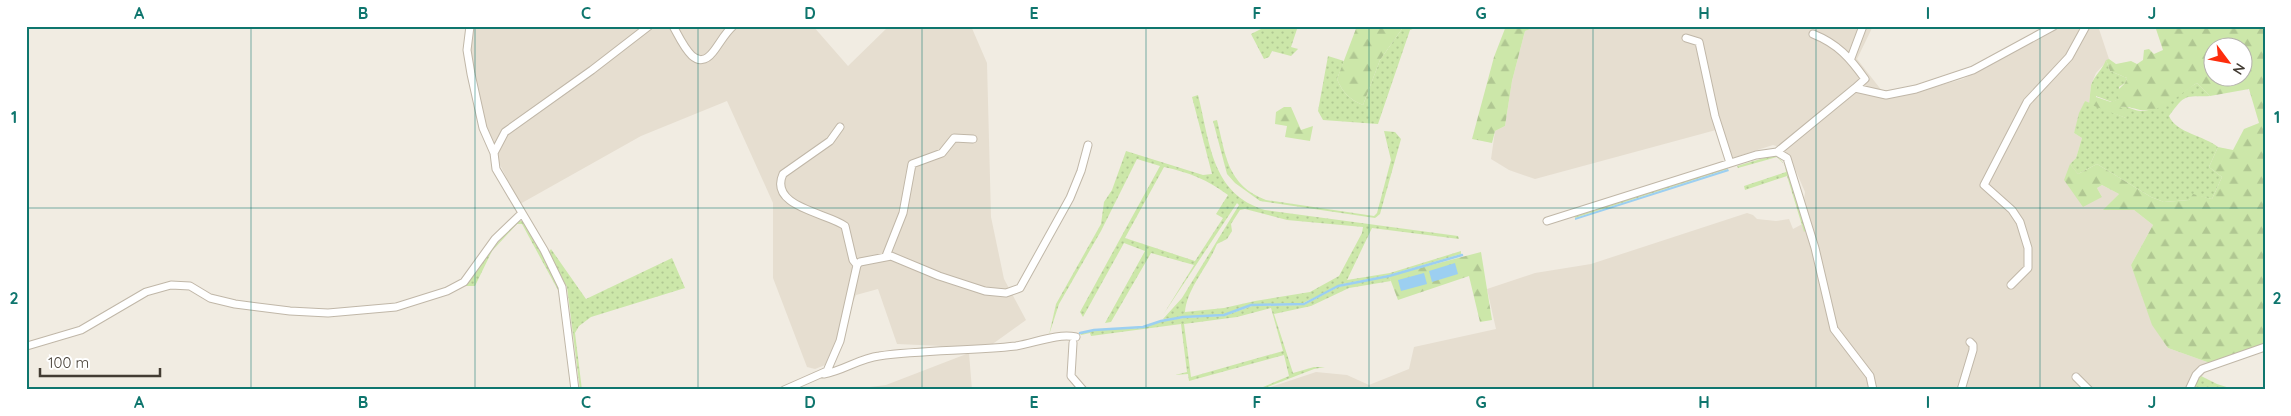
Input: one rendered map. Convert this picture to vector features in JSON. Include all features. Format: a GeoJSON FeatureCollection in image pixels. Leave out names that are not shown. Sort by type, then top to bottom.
{"type":"FeatureCollection","features":[{"type":"Feature","properties":{"kind":"street"},"geometry":{"type":"LineString","coordinates":[[470,26],[467,50],[471,74],[483,128],[494,152],[496,169],[544,250],[562,287],[575,390]]}},
{"type":"Feature","properties":{"kind":"street"},"geometry":{"type":"LineString","coordinates":[[494,152],[505,132],[592,70],[649,26]]}},
{"type":"Feature","properties":{"kind":"street"},"geometry":{"type":"LineString","coordinates":[[674,26],[690,55],[699,60],[705,59],[712,54],[732,26]]}},
{"type":"Feature","properties":{"kind":"street"},"geometry":{"type":"LineString","coordinates":[[1851,58],[1863,26]]}},
{"type":"Feature","properties":{"kind":"street"},"geometry":{"type":"LineString","coordinates":[[1855,88],[1886,95],[1916,89],[1973,70],[2054,26]]}},
{"type":"Feature","properties":{"kind":"street"},"geometry":{"type":"LineString","coordinates":[[2011,285],[2028,268],[2025,234],[2012,210],[1984,185],[2027,102],[2069,58],[2086,26]]}},
{"type":"Feature","properties":{"kind":"street"},"geometry":{"type":"LineString","coordinates":[[1548,221],[1756,154],[1777,152],[1865,79],[1851,58],[1840,47],[1813,34]]}},
{"type":"Feature","properties":{"kind":"street"},"geometry":{"type":"LineString","coordinates":[[1686,38],[1699,42],[1715,116],[1730,163]]}},
{"type":"Feature","properties":{"kind":"street"},"geometry":{"type":"LineString","coordinates":[[840,128],[830,142],[783,174],[781,185],[786,197],[793,204],[845,226],[853,260],[857,265]]}},
{"type":"Feature","properties":{"kind":"street"},"geometry":{"type":"LineString","coordinates":[[886,256],[903,213],[912,164],[942,153],[954,138],[973,139]]}},
{"type":"Feature","properties":{"kind":"street"},"geometry":{"type":"LineString","coordinates":[[824,374],[840,340],[857,265],[860,262],[886,256],[897,258],[939,276],[985,291],[1006,294],[1014,292],[1024,281],[1036,256],[1070,198],[1081,171],[1088,145]]}},
{"type":"Feature","properties":{"kind":"street"},"geometry":{"type":"LineString","coordinates":[[1777,152],[1786,158],[1791,168],[1815,248],[1834,328],[1870,376],[1873,390]]}},
{"type":"Feature","properties":{"kind":"street"},"geometry":{"type":"LineString","coordinates":[[27,346],[81,330],[146,292],[171,285],[190,286],[210,298],[235,304],[290,310],[328,313],[396,307],[446,292],[464,282],[495,240],[521,214]]}},
{"type":"Feature","properties":{"kind":"street"},"geometry":{"type":"LineString","coordinates":[[784,390],[800,381],[876,356],[916,351],[972,350],[1074,340],[1071,376],[1083,390]]}},
{"type":"Feature","properties":{"kind":"street"},"geometry":{"type":"LineString","coordinates":[[1961,390],[1973,350],[1973,345],[1970,342]]}},
{"type":"Feature","properties":{"kind":"street"},"geometry":{"type":"LineString","coordinates":[[2188,390],[2196,375],[2202,370],[2265,347]]}},
{"type":"Feature","properties":{"kind":"street"},"geometry":{"type":"LineString","coordinates":[[2076,377],[2089,390]]}},
{"type":"Feature","properties":{"kind":"shaded area"},"geometry":{"type":"Polygon","coordinates":[[[470,26],[813,26],[848,66],[889,26],[971,26],[987,63],[991,217],[1004,279],[1026,320],[987,348],[897,344],[878,289],[856,295],[825,365],[815,369],[807,367],[773,278],[773,203],[727,101],[641,136],[520,204],[496,157],[481,111],[471,62],[470,26]]]}},
{"type":"Feature","properties":{"kind":"shaded area"},"geometry":{"type":"Polygon","coordinates":[[[1539,26],[1873,26],[1857,59],[1886,96],[1900,96],[1963,79],[2063,26],[2098,26],[2109,59],[2096,73],[2091,85],[2089,104],[2085,101],[2074,133],[2082,138],[2076,158],[2070,164],[2102,197],[2097,188],[2102,185],[2119,194],[2104,210],[2134,210],[2153,225],[2131,265],[2168,348],[2210,363],[2208,369],[2191,390],[1262,390],[1316,372],[1347,375],[1369,385],[1409,369],[1414,347],[1496,329],[1487,289],[1535,273],[1591,264],[1747,213],[1757,219],[1776,221],[1789,219],[1793,229],[1810,220],[1804,200],[1805,192],[1792,162],[1782,148],[1773,145],[1726,160],[1716,130],[1535,179],[1509,170],[1491,159],[1495,131],[1505,126],[1512,81],[1525,31],[1539,26]]]}},
{"type":"Feature","properties":{"kind":"shaded area"},"geometry":{"type":"Polygon","coordinates":[[[969,353],[972,390],[845,390],[886,385],[969,353]]]}},
{"type":"Feature","properties":{"kind":"green space"},"geometry":{"type":"Polygon","coordinates":[[[1267,26],[1298,26],[1291,47],[1298,49],[1291,56],[1272,51],[1269,57],[1264,59],[1251,34],[1267,26]]]}},
{"type":"Feature","properties":{"kind":"green space"},"geometry":{"type":"Polygon","coordinates":[[[1357,26],[1404,26],[1380,60],[1363,105],[1347,95],[1337,79],[1357,26]]]}},
{"type":"Feature","properties":{"kind":"green space"},"geometry":{"type":"Polygon","coordinates":[[[1404,26],[1421,26],[1410,30],[1378,124],[1323,120],[1318,111],[1328,56],[1344,61],[1337,79],[1347,95],[1363,105],[1380,60],[1404,26]]]}},
{"type":"Feature","properties":{"kind":"green space"},"geometry":{"type":"Polygon","coordinates":[[[1506,26],[1539,26],[1525,31],[1512,81],[1505,126],[1495,131],[1492,143],[1472,139],[1494,57],[1506,26]]]}},
{"type":"Feature","properties":{"kind":"green space"},"geometry":{"type":"Polygon","coordinates":[[[2155,26],[2265,26],[2265,343],[2210,363],[2168,348],[2152,325],[2131,265],[2153,225],[2134,210],[2103,210],[2119,194],[2102,185],[2097,188],[2102,197],[2083,207],[2064,180],[2070,164],[2078,174],[2097,164],[2151,197],[2164,202],[2189,200],[2193,194],[2212,199],[2222,177],[2209,167],[2218,147],[2233,150],[2244,129],[2259,123],[2249,89],[2210,96],[2197,83],[2156,109],[2146,110],[2120,107],[2128,113],[2126,118],[2089,104],[2091,85],[2097,86],[2096,97],[2111,102],[2119,99],[2116,92],[2125,83],[2127,78],[2110,71],[2106,60],[2109,59],[2116,64],[2131,61],[2137,64],[2143,60],[2144,50],[2149,49],[2154,54],[2163,50],[2155,26]]]}},
{"type":"Feature","properties":{"kind":"green space"},"geometry":{"type":"Polygon","coordinates":[[[2106,60],[2110,71],[2127,78],[2125,83],[2119,87],[2120,99],[2112,102],[2096,96],[2091,85],[2106,60]]]}},
{"type":"Feature","properties":{"kind":"green space"},"geometry":{"type":"Polygon","coordinates":[[[2197,83],[2210,96],[2186,98],[2179,103],[2169,116],[2173,122],[2184,130],[2218,147],[2209,167],[2222,177],[2212,199],[2194,195],[2189,200],[2164,202],[2151,197],[2097,164],[2078,174],[2070,164],[2076,158],[2082,138],[2074,133],[2079,113],[2085,101],[2126,118],[2119,107],[2141,111],[2156,108],[2197,83]]]}},
{"type":"Feature","properties":{"kind":"green space"},"geometry":{"type":"Polygon","coordinates":[[[1198,95],[1210,148],[1223,179],[1233,192],[1247,202],[1265,210],[1458,236],[1459,239],[1372,228],[1347,280],[1390,273],[1461,251],[1461,254],[1389,275],[1343,284],[1303,303],[1252,305],[1223,315],[1163,319],[1182,298],[1239,205],[1237,203],[1163,315],[1194,265],[1151,253],[1111,322],[1105,323],[1145,251],[1124,243],[1083,317],[1080,312],[1160,166],[1137,159],[1101,231],[1059,304],[1049,335],[1056,304],[1101,224],[1104,202],[1112,190],[1126,151],[1203,175],[1212,174],[1192,97],[1198,95]],[[1164,167],[1125,238],[1195,261],[1223,218],[1216,214],[1228,195],[1197,177],[1164,167]],[[1245,209],[1240,210],[1231,224],[1232,231],[1227,239],[1217,244],[1190,294],[1185,312],[1224,308],[1310,292],[1339,276],[1362,233],[1363,227],[1287,220],[1245,209]]]}},
{"type":"Feature","properties":{"kind":"green space"},"geometry":{"type":"Polygon","coordinates":[[[1284,107],[1291,107],[1301,130],[1313,126],[1310,141],[1285,137],[1287,126],[1275,124],[1276,112],[1284,107]]]}},
{"type":"Feature","properties":{"kind":"green space"},"geometry":{"type":"Polygon","coordinates":[[[1217,120],[1230,168],[1243,186],[1253,194],[1266,200],[1374,216],[1377,213],[1391,160],[1384,131],[1395,132],[1401,139],[1380,214],[1375,218],[1260,201],[1235,183],[1227,174],[1213,121],[1217,120]]]}},
{"type":"Feature","properties":{"kind":"green space"},"geometry":{"type":"Polygon","coordinates":[[[1774,155],[1777,157],[1738,168],[1737,166],[1774,155]]]}},
{"type":"Feature","properties":{"kind":"green space"},"geometry":{"type":"Polygon","coordinates":[[[1785,166],[1798,200],[1806,230],[1804,232],[1787,176],[1745,190],[1744,186],[1786,172],[1785,166]]]}},
{"type":"Feature","properties":{"kind":"green space"},"geometry":{"type":"Polygon","coordinates":[[[1727,168],[1575,218],[1574,216],[1727,168]]]}},
{"type":"Feature","properties":{"kind":"green space"},"geometry":{"type":"Polygon","coordinates":[[[517,221],[523,221],[558,280],[573,390],[571,390],[559,292],[522,224],[517,224],[492,251],[475,286],[460,286],[517,221]]]}},
{"type":"Feature","properties":{"kind":"green space"},"geometry":{"type":"Polygon","coordinates":[[[551,249],[586,299],[672,258],[685,288],[591,317],[579,326],[575,333],[582,390],[580,390],[567,287],[548,253],[551,249]]]}},
{"type":"Feature","properties":{"kind":"green space"},"geometry":{"type":"Polygon","coordinates":[[[1481,252],[1492,320],[1480,322],[1469,276],[1398,300],[1389,276],[1481,252]]]}},
{"type":"Feature","properties":{"kind":"green space"},"geometry":{"type":"Polygon","coordinates":[[[1389,276],[1391,281],[1349,288],[1311,306],[1274,314],[1293,373],[1314,367],[1325,367],[1314,369],[1260,390],[1256,390],[1289,376],[1284,355],[1189,381],[1188,374],[1175,375],[1187,372],[1181,324],[1091,336],[1090,333],[1081,335],[1080,333],[1094,330],[1143,328],[1161,321],[1184,318],[1224,316],[1252,306],[1304,305],[1338,287],[1389,276]],[[1271,308],[1237,317],[1184,324],[1191,377],[1283,351],[1271,308]]]}},
{"type":"Feature","properties":{"kind":"green space"},"geometry":{"type":"Polygon","coordinates":[[[2201,376],[2217,384],[2236,390],[2191,390],[2201,376]]]}},
{"type":"Feature","properties":{"kind":"water"},"geometry":{"type":"Polygon","coordinates":[[[1728,169],[1729,171],[1575,220],[1575,218],[1728,169]]]}},
{"type":"Feature","properties":{"kind":"water"},"geometry":{"type":"Polygon","coordinates":[[[1455,263],[1458,274],[1432,282],[1429,271],[1455,263]]]}},
{"type":"Feature","properties":{"kind":"water"},"geometry":{"type":"Polygon","coordinates":[[[1424,273],[1427,284],[1401,291],[1398,280],[1424,273]]]}},
{"type":"Feature","properties":{"kind":"waterway"},"geometry":{"type":"LineString","coordinates":[[1080,333],[1094,330],[1143,327],[1183,317],[1224,315],[1251,305],[1304,304],[1338,286],[1389,276],[1462,255]]}}]}
